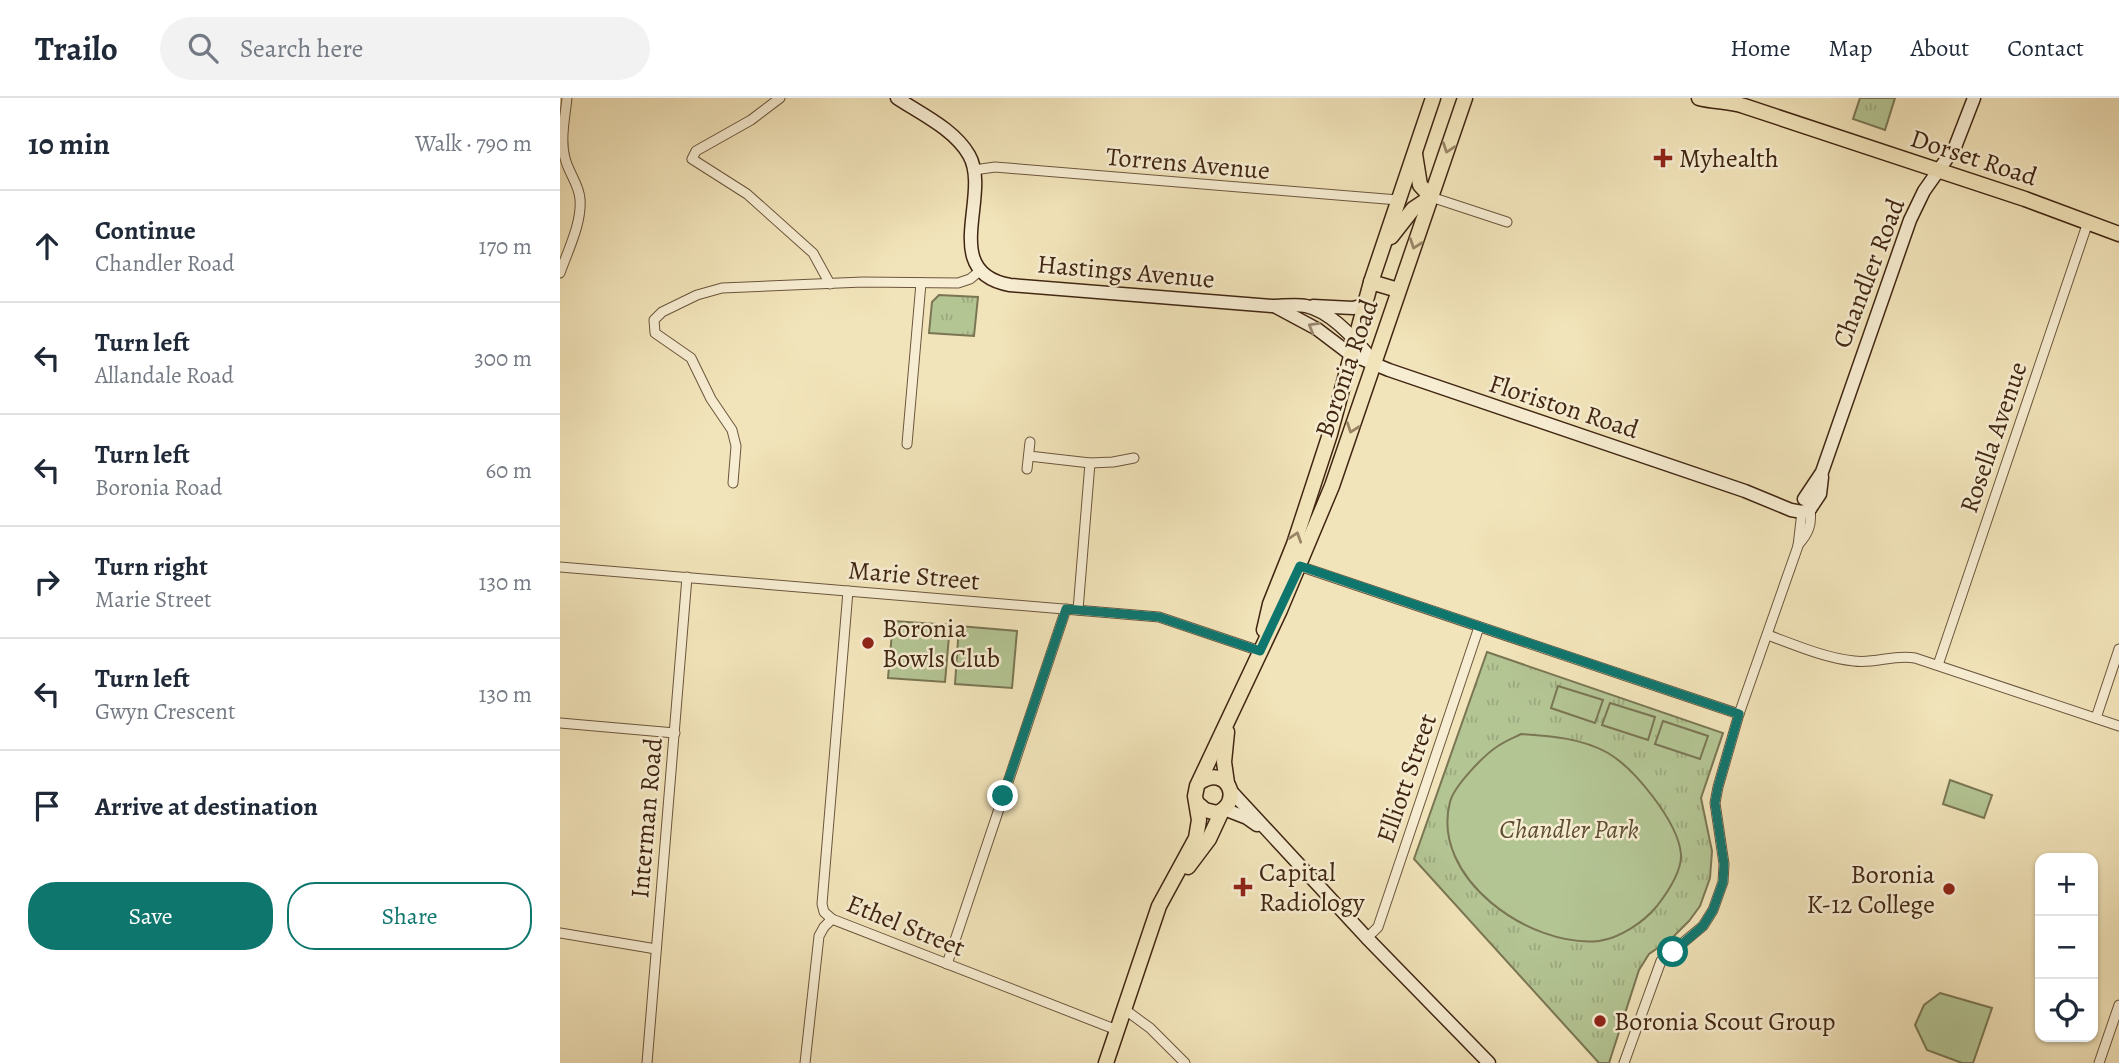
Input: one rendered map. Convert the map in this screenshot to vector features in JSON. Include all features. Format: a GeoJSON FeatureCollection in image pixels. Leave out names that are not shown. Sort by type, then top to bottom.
{"type":"FeatureCollection","features":[{"type":"Feature","properties":{"kind":"main road"},"geometry":{"type":"LineString","coordinates":[[897,98],[957,140],[969,155],[974,170],[971,246],[981,270]]}},
{"type":"Feature","properties":{"kind":"main road","name":"Boronia Road"},"geometry":{"type":"LineString","coordinates":[[1423,127],[1427,98]]}},
{"type":"Feature","properties":{"kind":"main road","name":"Boronia Road"},"geometry":{"type":"LineString","coordinates":[[1260,650],[1270,604],[1294,544],[1336,413],[1371,282],[1433,98]]}},
{"type":"Feature","properties":{"kind":"main road","name":"Boronia Road"},"geometry":{"type":"LineString","coordinates":[[1200,782],[1300,566],[1332,486],[1465,98]]}},
{"type":"Feature","properties":{"kind":"main road","name":"Dorset Road"},"geometry":{"type":"LineString","coordinates":[[1699,98],[1717,103],[1730,100],[2119,234]]}},
{"type":"Feature","properties":{"kind":"main road","name":"Chandler Road"},"geometry":{"type":"LineString","coordinates":[[1805,507],[1822,472],[1897,252],[1924,191],[1955,147],[1974,98]]}},
{"type":"Feature","properties":{"kind":"main road"},"geometry":{"type":"LineString","coordinates":[[1382,250],[1413,209],[1431,197],[1420,185],[1415,152]]}},
{"type":"Feature","properties":{"kind":"main road","name":"Hastings Avenue"},"geometry":{"type":"LineString","coordinates":[[981,270],[996,281],[1010,285],[1272,306],[1305,306],[1324,314],[1355,338]]}},
{"type":"Feature","properties":{"kind":"main road"},"geometry":{"type":"LineString","coordinates":[[1371,282],[1398,290]]}},
{"type":"Feature","properties":{"kind":"main road"},"geometry":{"type":"LineString","coordinates":[[1305,306],[1353,308],[1364,305]]}},
{"type":"Feature","properties":{"kind":"main road","name":"Hastings Avenue"},"geometry":{"type":"LineString","coordinates":[[1272,306],[1317,328],[1350,354],[1374,364]]}},
{"type":"Feature","properties":{"kind":"main road"},"geometry":{"type":"LineString","coordinates":[[1355,338],[1374,364]]}},
{"type":"Feature","properties":{"kind":"main road","name":"Floriston Road"},"geometry":{"type":"LineString","coordinates":[[1374,364],[1772,500],[1794,502],[1805,507]]}},
{"type":"Feature","properties":{"kind":"main road","name":"Boronia Road"},"geometry":{"type":"LineString","coordinates":[[1228,724],[1224,750],[1229,787]]}},
{"type":"Feature","properties":{"kind":"main road"},"geometry":{"type":"LineString","coordinates":[[1106,1063],[1159,906],[1196,838],[1198,804],[1195,792],[1200,782],[1213,777],[1229,787],[1266,831],[1489,1063]]}},
{"type":"Feature","properties":{"kind":"main road"},"geometry":{"type":"LineString","coordinates":[[1167,892],[1209,839],[1230,800],[1229,787]]}},
{"type":"Feature","properties":{"kind":"main road"},"geometry":{"type":"LineString","coordinates":[[1198,804],[1209,812],[1223,810],[1247,818],[1266,831]]}},
{"type":"Feature","properties":{"kind":"street"},"geometry":{"type":"LineString","coordinates":[[560,273],[577,223],[580,201],[578,188],[563,150],[567,98]]}},
{"type":"Feature","properties":{"kind":"street"},"geometry":{"type":"LineString","coordinates":[[780,98],[751,120],[696,151],[692,159],[727,179],[764,208],[813,253],[830,284]]}},
{"type":"Feature","properties":{"kind":"street","name":"Torrens Avenue"},"geometry":{"type":"LineString","coordinates":[[974,170],[995,167],[1398,200]]}},
{"type":"Feature","properties":{"kind":"street"},"geometry":{"type":"LineString","coordinates":[[1431,197],[1507,222]]}},
{"type":"Feature","properties":{"kind":"street","name":"Rosella Avenue"},"geometry":{"type":"LineString","coordinates":[[1938,665],[2088,222]]}},
{"type":"Feature","properties":{"kind":"street"},"geometry":{"type":"LineString","coordinates":[[733,483],[736,446],[733,434],[711,400],[691,358],[655,333],[654,320],[667,309],[713,289],[962,282],[981,270]]}},
{"type":"Feature","properties":{"kind":"street"},"geometry":{"type":"LineString","coordinates":[[907,444],[921,283]]}},
{"type":"Feature","properties":{"kind":"street"},"geometry":{"type":"LineString","coordinates":[[1027,469],[1030,442]]}},
{"type":"Feature","properties":{"kind":"street"},"geometry":{"type":"LineString","coordinates":[[1029,456],[1090,463],[1134,458]]}},
{"type":"Feature","properties":{"kind":"street"},"geometry":{"type":"LineString","coordinates":[[1078,610],[1090,463]]}},
{"type":"Feature","properties":{"kind":"street","name":"Chandler Road"},"geometry":{"type":"LineString","coordinates":[[1624,1063],[1661,961],[1703,926],[1713,910],[1723,882],[1724,864],[1715,803],[1718,787],[1739,714],[1798,546],[1810,527],[1805,507]]}},
{"type":"Feature","properties":{"kind":"street"},"geometry":{"type":"LineString","coordinates":[[1300,566],[1739,714]]}},
{"type":"Feature","properties":{"kind":"street","name":"Marie Street"},"geometry":{"type":"LineString","coordinates":[[560,567],[1159,617],[1260,650]]}},
{"type":"Feature","properties":{"kind":"street","name":"Interman Road"},"geometry":{"type":"LineString","coordinates":[[648,1063],[687,578]]}},
{"type":"Feature","properties":{"kind":"street","name":"Ethel Street"},"geometry":{"type":"LineString","coordinates":[[848,591],[822,904],[824,912],[832,919],[1117,1030]]}},
{"type":"Feature","properties":{"kind":"street"},"geometry":{"type":"LineString","coordinates":[[947,964],[1066,609]]}},
{"type":"Feature","properties":{"kind":"street","name":"Elliott Street"},"geometry":{"type":"LineString","coordinates":[[1367,938],[1378,927],[1479,627]]}},
{"type":"Feature","properties":{"kind":"street"},"geometry":{"type":"LineString","coordinates":[[1768,635],[1853,661],[1876,661],[1902,656],[1938,665],[2119,726]]}},
{"type":"Feature","properties":{"kind":"street"},"geometry":{"type":"LineString","coordinates":[[2095,718],[2119,649]]}},
{"type":"Feature","properties":{"kind":"street"},"geometry":{"type":"LineString","coordinates":[[560,723],[675,733]]}},
{"type":"Feature","properties":{"kind":"street"},"geometry":{"type":"LineString","coordinates":[[805,1063],[819,936],[824,926],[832,919]]}},
{"type":"Feature","properties":{"kind":"street"},"geometry":{"type":"LineString","coordinates":[[560,933],[656,949]]}},
{"type":"Feature","properties":{"kind":"street"},"geometry":{"type":"LineString","coordinates":[[2099,1063],[2119,1005]]}},
{"type":"Feature","properties":{"kind":"street"},"geometry":{"type":"LineString","coordinates":[[1124,1009],[1150,1028],[1185,1063]]}},
{"type":"Feature","properties":{"kind":"green space"},"geometry":{"type":"Polygon","coordinates":[[[1860,98],[1895,98],[1885,130],[1853,119],[1860,98]]]}},
{"type":"Feature","properties":{"kind":"green space"},"geometry":{"type":"Polygon","coordinates":[[[939,295],[978,297],[974,336],[929,333],[932,302],[939,295]]]}},
{"type":"Feature","properties":{"kind":"green space"},"geometry":{"type":"Polygon","coordinates":[[[893,621],[950,625],[945,682],[888,678],[893,621]]]}},
{"type":"Feature","properties":{"kind":"green space"},"geometry":{"type":"Polygon","coordinates":[[[959,626],[1017,631],[1012,688],[955,684],[959,626]]]}},
{"type":"Feature","properties":{"kind":"green space","name":"Chandler Park"},"geometry":{"type":"Polygon","coordinates":[[[1487,652],[1723,733],[1701,798],[1712,851],[1710,878],[1700,906],[1689,921],[1671,939],[1649,954],[1639,970],[1609,1063],[1599,1063],[1414,859],[1487,652]]]}},
{"type":"Feature","properties":{"kind":"green space"},"geometry":{"type":"Polygon","coordinates":[[[1558,686],[1603,700],[1595,723],[1551,708],[1558,686]]]}},
{"type":"Feature","properties":{"kind":"green space"},"geometry":{"type":"Polygon","coordinates":[[[1610,703],[1655,717],[1648,740],[1602,725],[1610,703]]]}},
{"type":"Feature","properties":{"kind":"green space"},"geometry":{"type":"Polygon","coordinates":[[[1663,721],[1708,736],[1700,759],[1655,744],[1663,721]]]}},
{"type":"Feature","properties":{"kind":"green space"},"geometry":{"type":"Polygon","coordinates":[[[1521,734],[1577,741],[1608,753],[1630,771],[1654,797],[1672,827],[1681,854],[1676,874],[1652,912],[1623,933],[1599,941],[1572,940],[1544,933],[1516,920],[1491,903],[1470,881],[1455,857],[1448,830],[1453,795],[1485,756],[1521,734]]]}},
{"type":"Feature","properties":{"kind":"green space"},"geometry":{"type":"Polygon","coordinates":[[[1950,780],[1992,795],[1984,818],[1943,804],[1950,780]]]}},
{"type":"Feature","properties":{"kind":"green space"},"geometry":{"type":"Polygon","coordinates":[[[1940,993],[1992,1008],[1973,1063],[1962,1063],[1927,1050],[1915,1025],[1924,1005],[1940,993]]]}},
{"type":"Feature","properties":{"kind":"place","name":"Myhealth"},"geometry":{"type":"Point","coordinates":[1663,158]}},
{"type":"Feature","properties":{"kind":"place","name":"Boronia Bowls Club"},"geometry":{"type":"Point","coordinates":[868,643]}},
{"type":"Feature","properties":{"kind":"place","name":"Capital Radiology"},"geometry":{"type":"Point","coordinates":[1243,887]}},
{"type":"Feature","properties":{"kind":"place","name":"Boronia K-12 College"},"geometry":{"type":"Point","coordinates":[1949,889]}},
{"type":"Feature","properties":{"kind":"place","name":"Boronia Scout Group"},"geometry":{"type":"Point","coordinates":[1600,1021]}},
{"type":"Feature","properties":{"kind":"route"},"geometry":{"type":"LineString","coordinates":[[1003,796],[1066,609],[1159,617],[1260,651],[1300,566],[1739,714],[1715,803],[1724,864],[1723,882],[1713,910],[1703,926],[1673,952]]}}]}
